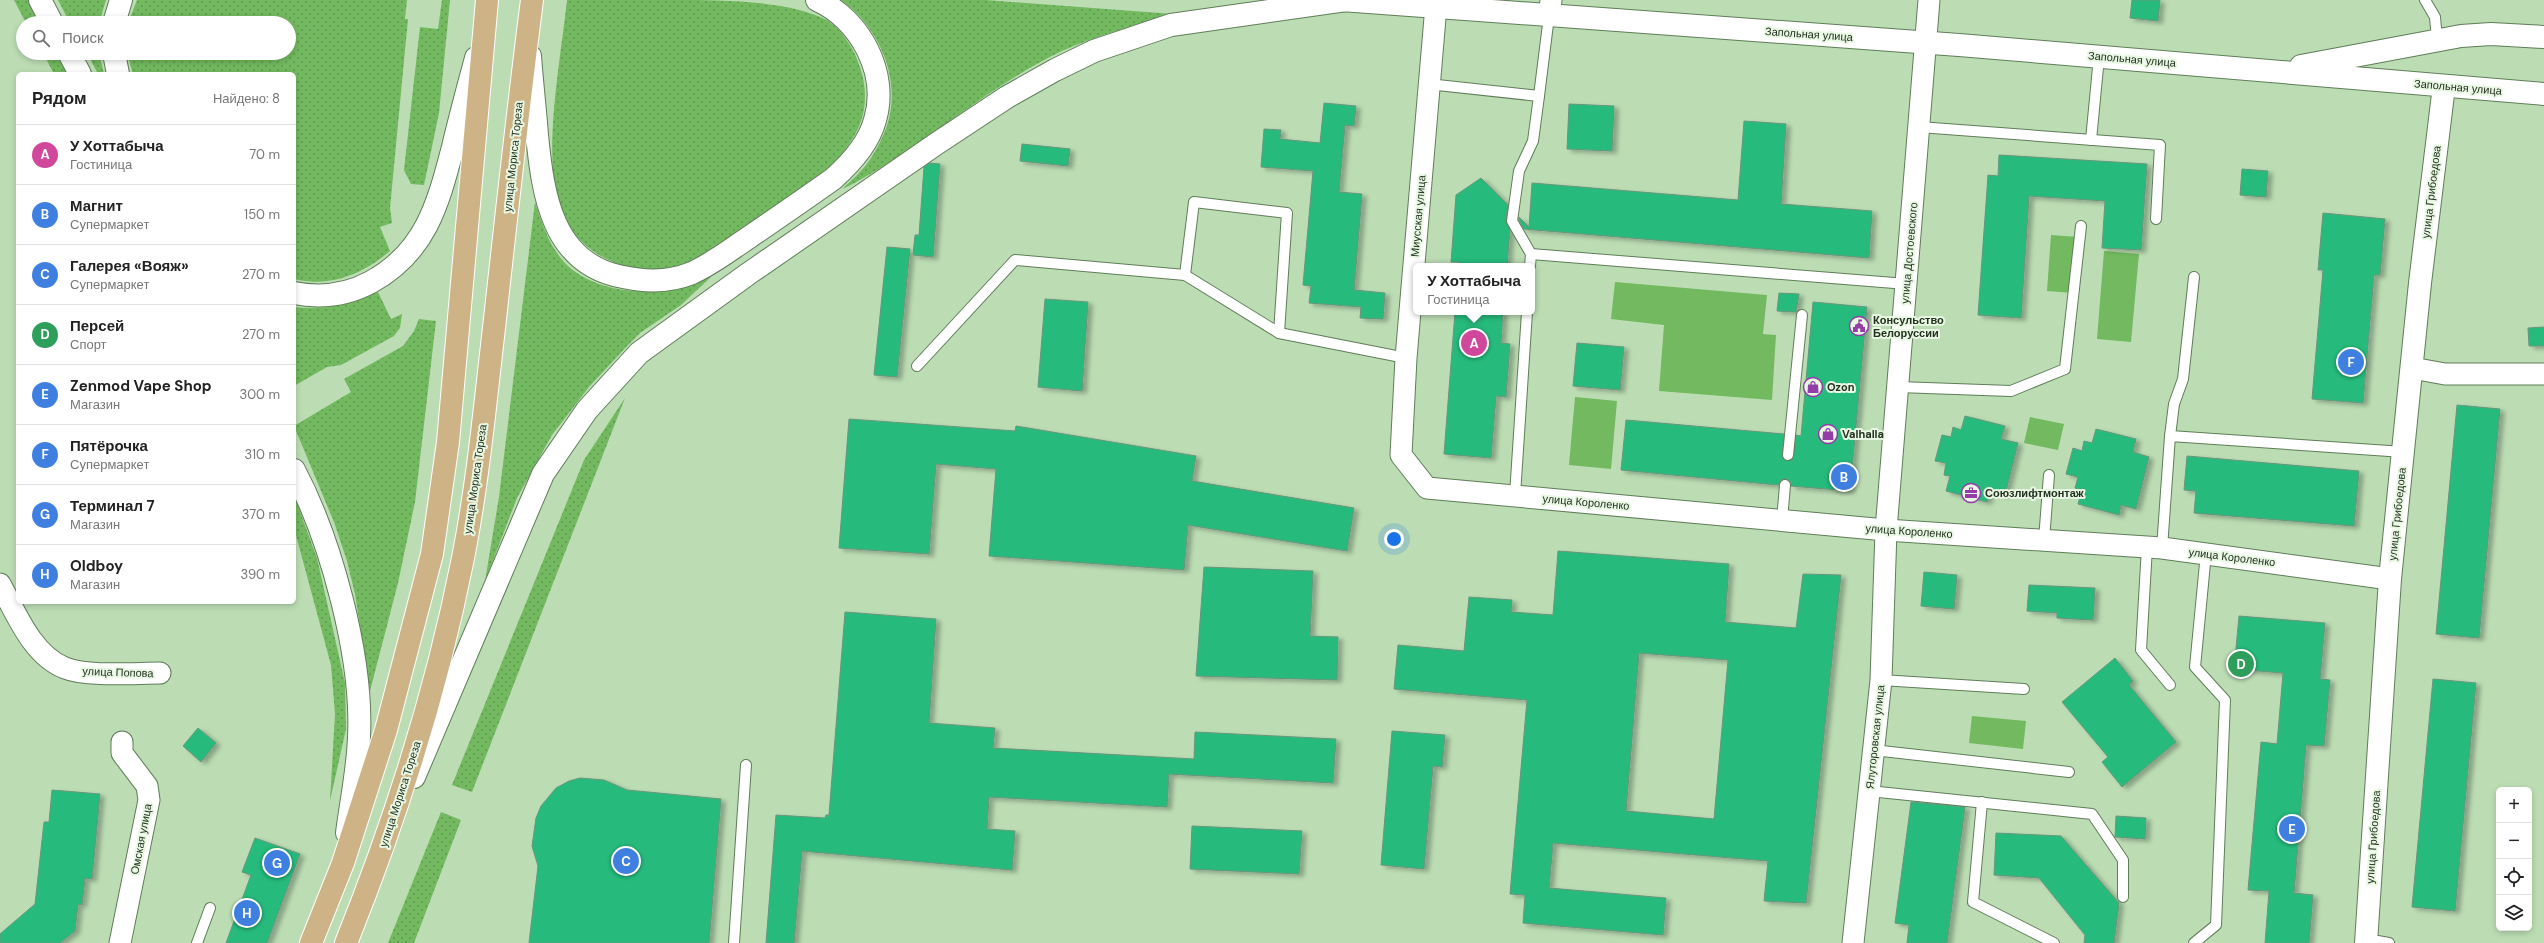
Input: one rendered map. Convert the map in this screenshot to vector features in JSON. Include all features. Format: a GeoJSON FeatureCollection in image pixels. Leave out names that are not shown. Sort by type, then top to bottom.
{"type":"FeatureCollection","features":[{"type":"Feature","properties":{"kind":"main road"},"geometry":{"type":"LineString","coordinates":[[312,943],[343,863],[386,730],[406,662],[432,554],[441,499],[478,60],[487,0]]}},
{"type":"Feature","properties":{"kind":"main road","name":"улица Мориса Тореза"},"geometry":{"type":"LineString","coordinates":[[346,943],[380,856],[429,698],[462,559],[481,445],[527,66],[528,34],[532,0]]}},
{"type":"Feature","properties":{"kind":"street"},"geometry":{"type":"LineString","coordinates":[[40,0],[48,16]]}},
{"type":"Feature","properties":{"kind":"street"},"geometry":{"type":"LineString","coordinates":[[116,16],[121,0]]}},
{"type":"Feature","properties":{"kind":"street"},"geometry":{"type":"LineString","coordinates":[[527,66],[541,177],[555,224],[565,241],[576,254],[594,268],[613,276],[655,281],[673,279],[708,265],[833,179],[846,168],[867,139],[878,108],[879,94],[873,63],[860,36],[849,23],[817,0]]}},
{"type":"Feature","properties":{"kind":"street","name":"Запольная улица"},"geometry":{"type":"LineString","coordinates":[[1341,0],[1397,2],[1436,6],[1550,8],[2099,57],[2544,94]]}},
{"type":"Feature","properties":{"kind":"street"},"geometry":{"type":"LineString","coordinates":[[380,856],[478,631],[529,502],[543,474],[587,410],[639,353],[748,274],[936,144],[1007,97],[1055,70],[1094,51],[1171,25],[1346,0]]}},
{"type":"Feature","properties":{"kind":"street","name":"улица Достоевского"},"geometry":{"type":"LineString","coordinates":[[1886,530],[1929,0]]}},
{"type":"Feature","properties":{"kind":"street","name":"Миусская улица"},"geometry":{"type":"LineString","coordinates":[[1414,263],[1428,84],[1436,6]]}},
{"type":"Feature","properties":{"kind":"street","name":"Запольная улица"},"geometry":{"type":"LineString","coordinates":[[2276,71],[2437,40],[2491,34],[2544,37]]}},
{"type":"Feature","properties":{"kind":"street"},"geometry":{"type":"LineString","coordinates":[[73,60],[79,72]]}},
{"type":"Feature","properties":{"kind":"street"},"geometry":{"type":"LineString","coordinates":[[115,60],[118,72]]}},
{"type":"Feature","properties":{"kind":"street"},"geometry":{"type":"LineString","coordinates":[[296,293],[321,296],[353,290],[384,274],[407,255],[426,228],[441,191],[478,60]]}},
{"type":"Feature","properties":{"kind":"street","name":"улица Грибоедова"},"geometry":{"type":"LineString","coordinates":[[2366,941],[2390,579],[2420,283],[2444,86]]}},
{"type":"Feature","properties":{"kind":"street","name":"Миусская улица"},"geometry":{"type":"LineString","coordinates":[[1413,271],[1406,358],[1401,455],[1427,488]]}},
{"type":"Feature","properties":{"kind":"street"},"geometry":{"type":"LineString","coordinates":[[2412,368],[2445,374],[2544,374]]}},
{"type":"Feature","properties":{"kind":"street"},"geometry":{"type":"LineString","coordinates":[[296,474],[316,518],[334,574],[356,674],[359,699],[359,738],[343,863]]}},
{"type":"Feature","properties":{"kind":"street","name":"улица Короленко"},"geometry":{"type":"LineString","coordinates":[[1427,488],[1886,530],[2154,548],[2206,553],[2390,579]]}},
{"type":"Feature","properties":{"kind":"street","name":"Ялуторовская улица"},"geometry":{"type":"LineString","coordinates":[[1854,943],[1880,680],[1886,530]]}},
{"type":"Feature","properties":{"kind":"street","name":"улица Попова"},"geometry":{"type":"LineString","coordinates":[[0,584],[33,641],[49,659],[65,668],[81,671],[160,673]]}},
{"type":"Feature","properties":{"kind":"street","name":"Омская улица"},"geometry":{"type":"LineString","coordinates":[[120,943],[149,800],[147,786],[122,753],[122,742]]}},
{"type":"Feature","properties":{"kind":"lane"},"geometry":{"type":"LineString","coordinates":[[2425,0],[2435,18],[2437,40]]}},
{"type":"Feature","properties":{"kind":"lane"},"geometry":{"type":"LineString","coordinates":[[1530,263],[1531,254],[1512,222],[1519,171],[1533,141],[1550,8]]}},
{"type":"Feature","properties":{"kind":"lane"},"geometry":{"type":"LineString","coordinates":[[2092,140],[2099,57]]}},
{"type":"Feature","properties":{"kind":"lane"},"geometry":{"type":"LineString","coordinates":[[1428,84],[1539,96]]}},
{"type":"Feature","properties":{"kind":"lane"},"geometry":{"type":"LineString","coordinates":[[1919,127],[2160,145],[2156,219]]}},
{"type":"Feature","properties":{"kind":"lane"},"geometry":{"type":"LineString","coordinates":[[1185,275],[1194,202],[1287,213],[1279,333]]}},
{"type":"Feature","properties":{"kind":"lane"},"geometry":{"type":"LineString","coordinates":[[1898,387],[2011,391],[2065,369],[2081,226]]}},
{"type":"Feature","properties":{"kind":"lane"},"geometry":{"type":"LineString","coordinates":[[1531,254],[1907,284]]}},
{"type":"Feature","properties":{"kind":"lane"},"geometry":{"type":"LineString","coordinates":[[917,366],[1015,260],[1185,275],[1279,333],[1406,358]]}},
{"type":"Feature","properties":{"kind":"lane"},"geometry":{"type":"LineString","coordinates":[[2170,685],[2141,650],[2174,404],[2184,379],[2194,277]]}},
{"type":"Feature","properties":{"kind":"lane"},"geometry":{"type":"LineString","coordinates":[[1515,495],[1527,315]]}},
{"type":"Feature","properties":{"kind":"lane"},"geometry":{"type":"LineString","coordinates":[[1788,455],[1802,315]]}},
{"type":"Feature","properties":{"kind":"lane"},"geometry":{"type":"LineString","coordinates":[[2170,436],[2404,452]]}},
{"type":"Feature","properties":{"kind":"lane"},"geometry":{"type":"LineString","coordinates":[[2044,540],[2049,475]]}},
{"type":"Feature","properties":{"kind":"lane"},"geometry":{"type":"LineString","coordinates":[[1782,520],[1785,485]]}},
{"type":"Feature","properties":{"kind":"lane"},"geometry":{"type":"LineString","coordinates":[[2194,943],[2216,925],[2225,700],[2195,667],[2206,553]]}},
{"type":"Feature","properties":{"kind":"lane"},"geometry":{"type":"LineString","coordinates":[[1880,680],[2024,689]]}},
{"type":"Feature","properties":{"kind":"lane"},"geometry":{"type":"LineString","coordinates":[[1873,750],[2069,772]]}},
{"type":"Feature","properties":{"kind":"lane"},"geometry":{"type":"LineString","coordinates":[[734,943],[746,765]]}},
{"type":"Feature","properties":{"kind":"lane"},"geometry":{"type":"LineString","coordinates":[[1869,791],[2092,814],[2123,860],[2123,897]]}},
{"type":"Feature","properties":{"kind":"lane"},"geometry":{"type":"LineString","coordinates":[[1982,802],[1972,902],[2054,943]]}},
{"type":"Feature","properties":{"kind":"lane"},"geometry":{"type":"LineString","coordinates":[[197,943],[210,908]]}},
{"type":"Feature","properties":{"kind":"lane"},"geometry":{"type":"LineString","coordinates":[[2366,941],[2389,943]]}},
{"type":"Feature","properties":{"kind":"green space"},"geometry":{"type":"Polygon","coordinates":[[[14,0],[30,0],[38,16],[22,16],[14,0]]]}},
{"type":"Feature","properties":{"kind":"green space"},"geometry":{"type":"Polygon","coordinates":[[[58,0],[106,0],[101,16],[66,16],[58,0]]]}},
{"type":"Feature","properties":{"kind":"green space"},"geometry":{"type":"Polygon","coordinates":[[[137,0],[407,0],[405,19],[408,19],[390,208],[392,223],[380,227],[390,251],[369,266],[345,277],[320,282],[296,279],[296,72],[132,72],[129,60],[296,60],[296,16],[131,16],[137,0]]]}},
{"type":"Feature","properties":{"kind":"green space"},"geometry":{"type":"Polygon","coordinates":[[[442,0],[450,0],[439,113],[424,185],[411,184],[404,170],[420,27],[438,29],[442,0]]]}},
{"type":"Feature","properties":{"kind":"green space"},"geometry":{"type":"Polygon","coordinates":[[[567,0],[693,0],[753,2],[793,8],[811,13],[833,24],[843,35],[855,54],[860,67],[865,93],[863,116],[854,136],[841,154],[824,171],[806,186],[708,252],[688,262],[668,268],[647,269],[627,266],[608,260],[590,249],[576,235],[564,218],[557,198],[553,176],[552,152],[555,100],[567,0]]]}},
{"type":"Feature","properties":{"kind":"green space"},"geometry":{"type":"Polygon","coordinates":[[[841,0],[986,0],[1173,14],[1172,16],[1089,40],[1062,51],[1033,66],[899,156],[843,189],[865,166],[877,148],[889,119],[892,100],[891,81],[879,44],[868,27],[856,13],[841,0]]]}},
{"type":"Feature","properties":{"kind":"green space"},"geometry":{"type":"Polygon","coordinates":[[[47,60],[63,60],[69,72],[53,72],[47,60]]]}},
{"type":"Feature","properties":{"kind":"green space"},"geometry":{"type":"Polygon","coordinates":[[[91,60],[101,60],[104,72],[97,72],[91,60]]]}},
{"type":"Feature","properties":{"kind":"green space"},"geometry":{"type":"Polygon","coordinates":[[[535,202],[547,236],[556,252],[568,266],[583,277],[600,284],[619,289],[658,291],[696,283],[712,276],[681,305],[640,333],[589,387],[552,435],[517,498],[485,581],[499,497],[535,202]]]}},
{"type":"Feature","properties":{"kind":"green space"},"geometry":{"type":"Polygon","coordinates":[[[2051,235],[2078,237],[2073,293],[2047,291],[2051,235]]]}},
{"type":"Feature","properties":{"kind":"green space"},"geometry":{"type":"Polygon","coordinates":[[[2104,251],[2139,254],[2131,342],[2097,339],[2104,251]]]}},
{"type":"Feature","properties":{"kind":"green space"},"geometry":{"type":"Polygon","coordinates":[[[1615,282],[1767,295],[1763,334],[1776,335],[1772,400],[1659,391],[1664,325],[1611,319],[1615,282]]]}},
{"type":"Feature","properties":{"kind":"green space"},"geometry":{"type":"Polygon","coordinates":[[[378,292],[391,319],[402,314],[400,328],[394,336],[341,365],[327,367],[296,385],[296,307],[317,308],[337,306],[378,292]]]}},
{"type":"Feature","properties":{"kind":"green space"},"geometry":{"type":"Polygon","coordinates":[[[419,319],[436,321],[415,502],[398,583],[370,691],[355,594],[347,561],[334,522],[296,431],[296,425],[351,392],[344,379],[403,346],[414,331],[419,319]]]}},
{"type":"Feature","properties":{"kind":"green space"},"geometry":{"type":"Polygon","coordinates":[[[1575,397],[1617,401],[1611,469],[1569,465],[1575,397]]]}},
{"type":"Feature","properties":{"kind":"green space"},"geometry":{"type":"Polygon","coordinates":[[[625,398],[472,792],[452,785],[584,460],[625,398]]]}},
{"type":"Feature","properties":{"kind":"green space"},"geometry":{"type":"Polygon","coordinates":[[[2030,417],[2064,424],[2058,450],[2024,443],[2030,417]]]}},
{"type":"Feature","properties":{"kind":"green space"},"geometry":{"type":"Polygon","coordinates":[[[296,500],[317,558],[345,683],[346,729],[330,801],[335,714],[331,665],[296,535],[296,500]]]}},
{"type":"Feature","properties":{"kind":"green space"},"geometry":{"type":"Polygon","coordinates":[[[1972,716],[2026,721],[2023,749],[1969,743],[1972,716]]]}},
{"type":"Feature","properties":{"kind":"green space"},"geometry":{"type":"Polygon","coordinates":[[[441,812],[461,820],[414,943],[388,943],[441,812]]]}},
{"type":"Feature","properties":{"kind":"building"},"geometry":{"type":"Polygon","coordinates":[[[2132,0],[2160,0],[2158,21],[2130,18],[2132,0]]]}},
{"type":"Feature","properties":{"kind":"building"},"geometry":{"type":"Polygon","coordinates":[[[1324,103],[1356,106],[1354,126],[1345,125],[1339,192],[1362,194],[1354,290],[1385,293],[1383,319],[1360,318],[1361,307],[1309,303],[1311,286],[1303,285],[1313,171],[1261,167],[1264,129],[1281,130],[1280,139],[1320,143],[1324,103]]]}},
{"type":"Feature","properties":{"kind":"building"},"geometry":{"type":"Polygon","coordinates":[[[1569,104],[1614,106],[1612,151],[1567,149],[1569,104]]]}},
{"type":"Feature","properties":{"kind":"building"},"geometry":{"type":"Polygon","coordinates":[[[1744,121],[1786,124],[1781,204],[1872,211],[1869,258],[1524,229],[1519,220],[1519,217],[1529,227],[1532,183],[1738,200],[1744,121]]]}},
{"type":"Feature","properties":{"kind":"building"},"geometry":{"type":"Polygon","coordinates":[[[1022,144],[1070,149],[1068,166],[1020,161],[1022,144]]]}},
{"type":"Feature","properties":{"kind":"building"},"geometry":{"type":"Polygon","coordinates":[[[1999,155],[2147,164],[2141,250],[2102,248],[2105,201],[2029,196],[2021,318],[1978,315],[1988,175],[1998,176],[1999,155]]]}},
{"type":"Feature","properties":{"kind":"building"},"geometry":{"type":"Polygon","coordinates":[[[930,163],[940,164],[933,257],[913,255],[915,235],[919,235],[924,167],[930,163]]]}},
{"type":"Feature","properties":{"kind":"building"},"geometry":{"type":"Polygon","coordinates":[[[2242,169],[2268,171],[2266,197],[2240,195],[2242,169]]]}},
{"type":"Feature","properties":{"kind":"building"},"geometry":{"type":"Polygon","coordinates":[[[1481,178],[1508,205],[1506,221],[1510,230],[1507,263],[1451,262],[1456,195],[1481,178]]]}},
{"type":"Feature","properties":{"kind":"building"},"geometry":{"type":"Polygon","coordinates":[[[2323,213],[2385,219],[2380,275],[2374,275],[2363,403],[2312,399],[2323,270],[2318,270],[2323,213]]]}},
{"type":"Feature","properties":{"kind":"building"},"geometry":{"type":"Polygon","coordinates":[[[887,247],[910,249],[897,377],[874,375],[887,247]]]}},
{"type":"Feature","properties":{"kind":"building"},"geometry":{"type":"Polygon","coordinates":[[[1779,293],[1799,294],[1796,312],[1777,311],[1779,293]]]}},
{"type":"Feature","properties":{"kind":"building"},"geometry":{"type":"Polygon","coordinates":[[[1045,299],[1088,302],[1082,391],[1038,387],[1045,299]]]}},
{"type":"Feature","properties":{"kind":"building"},"geometry":{"type":"Polygon","coordinates":[[[1813,302],[1867,307],[1850,491],[1791,486],[1791,482],[1786,479],[1782,479],[1778,485],[1621,470],[1626,420],[1784,434],[1782,457],[1787,461],[1793,459],[1796,435],[1801,436],[1813,302]]]}},
{"type":"Feature","properties":{"kind":"building"},"geometry":{"type":"Polygon","coordinates":[[[1455,315],[1503,315],[1501,343],[1510,344],[1506,397],[1496,396],[1491,458],[1444,454],[1455,315]]]}},
{"type":"Feature","properties":{"kind":"building"},"geometry":{"type":"Polygon","coordinates":[[[2544,327],[2544,346],[2529,346],[2528,328],[2544,327]]]}},
{"type":"Feature","properties":{"kind":"building"},"geometry":{"type":"Polygon","coordinates":[[[1577,343],[1624,347],[1620,390],[1573,386],[1577,343]]]}},
{"type":"Feature","properties":{"kind":"building"},"geometry":{"type":"Polygon","coordinates":[[[2457,405],[2500,409],[2479,638],[2436,634],[2457,405]]]}},
{"type":"Feature","properties":{"kind":"building"},"geometry":{"type":"Polygon","coordinates":[[[1965,416],[2005,426],[2001,439],[2018,443],[2005,495],[1990,491],[1987,502],[1946,491],[1950,476],[1944,475],[1946,463],[1935,461],[1942,435],[1951,437],[1953,427],[1961,430],[1965,416]]]}},
{"type":"Feature","properties":{"kind":"building"},"geometry":{"type":"Polygon","coordinates":[[[849,419],[1015,431],[1016,426],[1196,456],[1192,481],[1354,508],[1347,551],[1188,525],[1184,570],[989,556],[996,469],[936,464],[929,554],[839,548],[849,419]]]}},
{"type":"Feature","properties":{"kind":"building"},"geometry":{"type":"Polygon","coordinates":[[[2096,429],[2136,439],[2133,452],[2149,457],[2136,509],[2121,505],[2119,515],[2078,504],[2082,490],[2075,488],[2078,477],[2066,474],[2073,448],[2082,451],[2084,441],[2092,443],[2096,429]]]}},
{"type":"Feature","properties":{"kind":"building"},"geometry":{"type":"Polygon","coordinates":[[[2187,456],[2359,471],[2354,526],[2194,513],[2196,491],[2184,490],[2187,456]]]}},
{"type":"Feature","properties":{"kind":"building"},"geometry":{"type":"Polygon","coordinates":[[[1558,551],[1729,564],[1725,622],[1796,628],[1803,574],[1841,575],[1806,903],[1764,901],[1768,861],[1553,843],[1549,888],[1666,898],[1663,935],[1523,923],[1525,895],[1510,894],[1527,700],[1394,689],[1398,645],[1464,651],[1469,597],[1512,600],[1511,612],[1553,615],[1558,551]],[[1639,653],[1626,811],[1714,819],[1728,660],[1639,653]]]}},
{"type":"Feature","properties":{"kind":"building"},"geometry":{"type":"Polygon","coordinates":[[[1204,567],[1313,571],[1310,636],[1338,637],[1337,680],[1196,676],[1204,567]]]}},
{"type":"Feature","properties":{"kind":"building"},"geometry":{"type":"Polygon","coordinates":[[[1924,572],[1957,575],[1954,609],[1921,606],[1924,572]]]}},
{"type":"Feature","properties":{"kind":"building"},"geometry":{"type":"Polygon","coordinates":[[[2029,585],[2095,588],[2093,620],[2057,618],[2057,613],[2027,611],[2029,585]]]}},
{"type":"Feature","properties":{"kind":"building"},"geometry":{"type":"Polygon","coordinates":[[[845,612],[936,619],[929,723],[995,728],[993,748],[1194,759],[1195,732],[1336,739],[1333,783],[1169,774],[1167,807],[989,797],[987,829],[1015,831],[1012,870],[802,851],[794,943],[766,943],[776,815],[825,818],[826,815],[829,815],[845,612]]]}},
{"type":"Feature","properties":{"kind":"building"},"geometry":{"type":"Polygon","coordinates":[[[2239,616],[2325,623],[2320,679],[2330,680],[2324,746],[2306,745],[2294,893],[2313,895],[2309,943],[2265,943],[2269,891],[2248,890],[2261,742],[2277,744],[2283,673],[2234,669],[2239,616]]]}},
{"type":"Feature","properties":{"kind":"building"},"geometry":{"type":"Polygon","coordinates":[[[2115,658],[2133,681],[2129,685],[2176,742],[2122,787],[2102,762],[2108,757],[2062,702],[2115,658]]]}},
{"type":"Feature","properties":{"kind":"building"},"geometry":{"type":"Polygon","coordinates":[[[2433,679],[2476,683],[2455,911],[2412,907],[2433,679]]]}},
{"type":"Feature","properties":{"kind":"building"},"geometry":{"type":"Polygon","coordinates":[[[198,728],[216,743],[201,762],[183,746],[198,728]]]}},
{"type":"Feature","properties":{"kind":"building"},"geometry":{"type":"Polygon","coordinates":[[[1392,731],[1445,735],[1442,767],[1433,766],[1424,869],[1381,865],[1392,731]]]}},
{"type":"Feature","properties":{"kind":"building"},"geometry":{"type":"Polygon","coordinates":[[[580,778],[604,780],[627,790],[721,799],[709,943],[529,943],[538,866],[532,846],[536,818],[541,806],[556,788],[569,781],[580,778]]]}},
{"type":"Feature","properties":{"kind":"building"},"geometry":{"type":"Polygon","coordinates":[[[52,790],[100,794],[92,879],[85,878],[82,905],[78,904],[75,931],[60,943],[0,943],[0,934],[35,904],[44,822],[49,822],[52,790]]]}},
{"type":"Feature","properties":{"kind":"building"},"geometry":{"type":"Polygon","coordinates":[[[1911,802],[1965,807],[1947,943],[1907,943],[1909,925],[1895,923],[1911,802]]]}},
{"type":"Feature","properties":{"kind":"building"},"geometry":{"type":"Polygon","coordinates":[[[2116,816],[2146,818],[2145,839],[2115,837],[2116,816]]]}},
{"type":"Feature","properties":{"kind":"building"},"geometry":{"type":"Polygon","coordinates":[[[1192,826],[1302,831],[1299,874],[1190,869],[1192,826]]]}},
{"type":"Feature","properties":{"kind":"building"},"geometry":{"type":"Polygon","coordinates":[[[1996,833],[2061,836],[2119,903],[2114,943],[2084,943],[2085,935],[2039,878],[1994,875],[1996,833]]]}},
{"type":"Feature","properties":{"kind":"building"},"geometry":{"type":"Polygon","coordinates":[[[255,838],[300,854],[267,943],[226,943],[251,875],[242,872],[255,838]]]}},
{"type":"Feature","properties":{"kind":"place","name":"Консульство Белоруссии"},"geometry":{"type":"Point","coordinates":[1859,326]}},
{"type":"Feature","properties":{"kind":"place","name":"У Хоттабыча"},"geometry":{"type":"Point","coordinates":[1474,343]}},
{"type":"Feature","properties":{"kind":"place","name":"Пятёрочка"},"geometry":{"type":"Point","coordinates":[2351,362]}},
{"type":"Feature","properties":{"kind":"place","name":"Ozon"},"geometry":{"type":"Point","coordinates":[1813,387]}},
{"type":"Feature","properties":{"kind":"place","name":"Valhalla"},"geometry":{"type":"Point","coordinates":[1828,434]}},
{"type":"Feature","properties":{"kind":"place","name":"Магнит"},"geometry":{"type":"Point","coordinates":[1844,477]}},
{"type":"Feature","properties":{"kind":"place","name":"Союзлифтмонтаж"},"geometry":{"type":"Point","coordinates":[1971,493]}},
{"type":"Feature","properties":{"kind":"place","name":"Персей"},"geometry":{"type":"Point","coordinates":[2241,664]}},
{"type":"Feature","properties":{"kind":"place","name":"Zenmod Vape Shop"},"geometry":{"type":"Point","coordinates":[2292,829]}},
{"type":"Feature","properties":{"kind":"place","name":"Галерея «Вояж»"},"geometry":{"type":"Point","coordinates":[626,861]}},
{"type":"Feature","properties":{"kind":"place","name":"Терминал 7"},"geometry":{"type":"Point","coordinates":[277,863]}},
{"type":"Feature","properties":{"kind":"place","name":"Oldboy"},"geometry":{"type":"Point","coordinates":[247,913]}}]}
